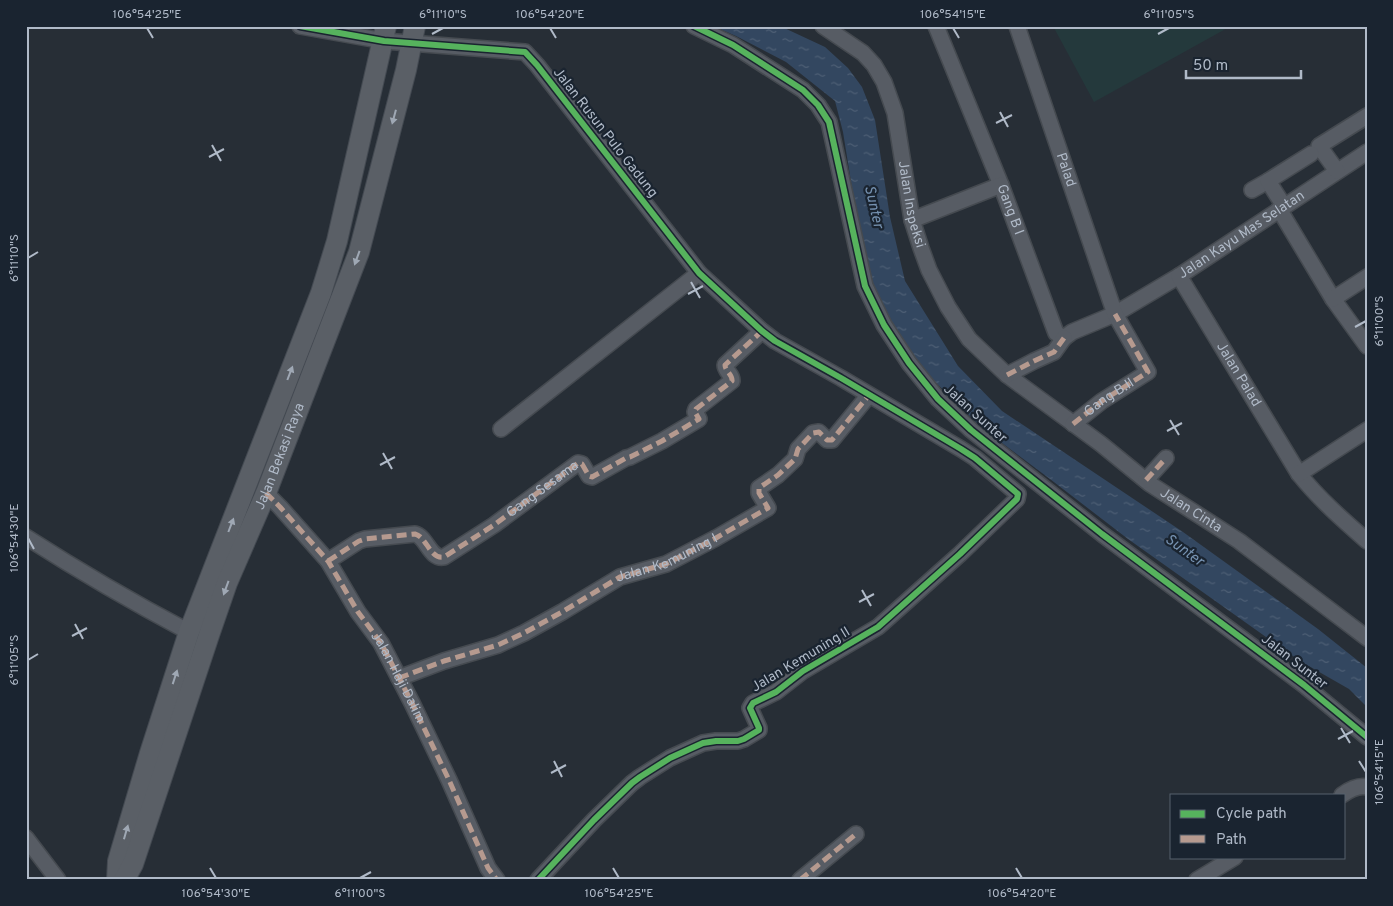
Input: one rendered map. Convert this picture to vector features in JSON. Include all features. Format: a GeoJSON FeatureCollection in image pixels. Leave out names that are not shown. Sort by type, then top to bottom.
{"type":"FeatureCollection","features":[{"type":"Feature","properties":{"kind":"main road","name":"Jalan Bekasi Raya"},"geometry":{"type":"LineString","coordinates":[[124,880],[133,864],[189,632],[331,263],[385,34]]}},
{"type":"Feature","properties":{"kind":"main road","name":"Jalan Bekasi Raya"},"geometry":{"type":"LineString","coordinates":[[117,880],[118,860],[209,635],[227,583],[266,493],[359,252],[414,35]]}},
{"type":"Feature","properties":{"kind":"street","name":"Jalan Rusun Pulo Gadung"},"geometry":{"type":"LineString","coordinates":[[300,26],[414,35],[524,52],[537,65],[699,273],[762,331],[775,341],[960,449],[1016,492]]}},
{"type":"Feature","properties":{"kind":"street","name":"Jalan Sunter"},"geometry":{"type":"LineString","coordinates":[[694,26],[733,45],[796,85],[818,105],[829,122],[865,286],[884,325],[909,363],[938,399],[971,430],[1102,534],[1304,685],[1367,738]]}},
{"type":"Feature","properties":{"kind":"street","name":"Jalan Inspeksi"},"geometry":{"type":"LineString","coordinates":[[823,26],[863,53],[874,65],[884,82],[896,113],[912,220],[929,270],[948,307],[969,339],[1012,378]]}},
{"type":"Feature","properties":{"kind":"street","name":"Gang B I"},"geometry":{"type":"LineString","coordinates":[[936,26],[1002,185],[1056,333],[1064,338]]}},
{"type":"Feature","properties":{"kind":"street","name":"Palad"},"geometry":{"type":"LineString","coordinates":[[1017,26],[1115,314],[1148,372]]}},
{"type":"Feature","properties":{"kind":"street"},"geometry":{"type":"LineString","coordinates":[[1337,171],[1319,146],[1367,116]]}},
{"type":"Feature","properties":{"kind":"street","name":"Jalan Kayu Mas Selatan"},"geometry":{"type":"LineString","coordinates":[[1115,314],[1179,276],[1367,152]]}},
{"type":"Feature","properties":{"kind":"street"},"geometry":{"type":"LineString","coordinates":[[1252,190],[1312,154]]}},
{"type":"Feature","properties":{"kind":"street"},"geometry":{"type":"LineString","coordinates":[[1268,181],[1281,208],[1333,299],[1367,346]]}},
{"type":"Feature","properties":{"kind":"street"},"geometry":{"type":"LineString","coordinates":[[912,220],[1002,185]]}},
{"type":"Feature","properties":{"kind":"street"},"geometry":{"type":"LineString","coordinates":[[501,430],[699,273]]}},
{"type":"Feature","properties":{"kind":"street","name":"Jalan Palad"},"geometry":{"type":"LineString","coordinates":[[1179,276],[1299,474],[1335,513],[1367,541]]}},
{"type":"Feature","properties":{"kind":"street"},"geometry":{"type":"LineString","coordinates":[[1333,299],[1367,277]]}},
{"type":"Feature","properties":{"kind":"street"},"geometry":{"type":"LineString","coordinates":[[1012,378],[1034,360],[1054,352],[1064,338],[1072,332],[1115,314]]}},
{"type":"Feature","properties":{"kind":"street","name":"Gang Sesama"},"geometry":{"type":"LineString","coordinates":[[328,561],[365,539],[415,534],[420,536],[436,556],[444,557],[494,525],[578,463],[582,464],[589,476],[592,477],[662,441],[698,419],[695,412],[696,409],[732,381],[725,365],[762,331]]}},
{"type":"Feature","properties":{"kind":"street","name":"Gang B.II"},"geometry":{"type":"LineString","coordinates":[[1073,424],[1102,401],[1148,372]]}},
{"type":"Feature","properties":{"kind":"street","name":"Jalan Cinta"},"geometry":{"type":"LineString","coordinates":[[1012,378],[1146,480],[1239,541],[1367,638]]}},
{"type":"Feature","properties":{"kind":"street","name":"Jalan Kemuning I"},"geometry":{"type":"LineString","coordinates":[[398,678],[444,661],[498,645],[562,612],[620,577],[666,564],[768,508],[759,492],[759,488],[778,475],[795,459],[798,448],[813,433],[819,432],[827,440],[832,440],[868,395]]}},
{"type":"Feature","properties":{"kind":"street"},"geometry":{"type":"LineString","coordinates":[[1299,474],[1367,430]]}},
{"type":"Feature","properties":{"kind":"street"},"geometry":{"type":"LineString","coordinates":[[1146,480],[1166,458]]}},
{"type":"Feature","properties":{"kind":"street","name":"Jalan Kemuning II"},"geometry":{"type":"LineString","coordinates":[[538,880],[632,783],[659,764],[703,743],[738,741],[759,730],[760,728],[750,708],[753,703],[776,692],[803,672],[884,623],[1017,499],[1016,492]]}},
{"type":"Feature","properties":{"kind":"street","name":"Jalan Haji Dalim"},"geometry":{"type":"LineString","coordinates":[[266,493],[328,561],[358,612],[381,643],[449,780],[488,868],[497,880]]}},
{"type":"Feature","properties":{"kind":"street"},"geometry":{"type":"LineString","coordinates":[[26,536],[71,565],[189,632]]}},
{"type":"Feature","properties":{"kind":"street"},"geometry":{"type":"LineString","coordinates":[[1344,794],[1351,789],[1367,787]]}},
{"type":"Feature","properties":{"kind":"street"},"geometry":{"type":"LineString","coordinates":[[800,880],[856,834]]}},
{"type":"Feature","properties":{"kind":"street"},"geometry":{"type":"LineString","coordinates":[[26,838],[58,880]]}},
{"type":"Feature","properties":{"kind":"street"},"geometry":{"type":"LineString","coordinates":[[1197,880],[1233,858]]}},
{"type":"Feature","properties":{"kind":"green space"},"geometry":{"type":"Polygon","coordinates":[[[1053,26],[1231,26],[1094,102],[1053,26]]]}},
{"type":"Feature","properties":{"kind":"water","name":"Sunter"},"geometry":{"type":"Polygon","coordinates":[[[713,26],[780,26],[825,47],[848,68],[862,87],[875,120],[890,217],[905,281],[958,366],[1002,411],[1183,532],[1318,629],[1367,668],[1367,707],[1349,689],[1300,661],[1128,539],[982,428],[920,367],[878,307],[858,225],[843,132],[835,101],[786,62],[713,26]]]}},
{"type":"Feature","properties":{"kind":"marked path"},"geometry":{"type":"LineString","coordinates":[[1073,424],[1102,401],[1148,372],[1115,314]]}},
{"type":"Feature","properties":{"kind":"marked path"},"geometry":{"type":"LineString","coordinates":[[328,561],[365,539],[415,534],[423,539],[435,555],[444,557],[494,525],[578,463],[582,464],[589,476],[592,477],[662,441],[699,419],[695,412],[696,409],[732,381],[725,365],[762,331],[765,333]]}},
{"type":"Feature","properties":{"kind":"marked path"},"geometry":{"type":"LineString","coordinates":[[1007,375],[1054,352],[1064,338]]}},
{"type":"Feature","properties":{"kind":"marked path"},"geometry":{"type":"LineString","coordinates":[[399,678],[444,661],[498,645],[562,612],[620,577],[666,564],[768,508],[759,493],[759,488],[778,475],[795,459],[798,449],[813,433],[819,432],[827,440],[832,440],[869,395]]}},
{"type":"Feature","properties":{"kind":"marked path"},"geometry":{"type":"LineString","coordinates":[[1146,480],[1166,458]]}},
{"type":"Feature","properties":{"kind":"marked path"},"geometry":{"type":"LineString","coordinates":[[266,493],[328,561],[358,612],[381,643],[449,780],[488,868],[497,880]]}},
{"type":"Feature","properties":{"kind":"marked path"},"geometry":{"type":"LineString","coordinates":[[800,880],[856,834]]}},
{"type":"Feature","properties":{"kind":"cycle path"},"geometry":{"type":"LineString","coordinates":[[300,26],[384,41],[525,52],[699,273],[762,331],[775,341],[961,449],[975,458],[1018,494],[1017,499],[960,554],[878,627],[803,671],[776,692],[753,703],[750,708],[759,730],[738,741],[703,743],[670,758],[640,777],[594,820],[538,880]]}},
{"type":"Feature","properties":{"kind":"cycle path"},"geometry":{"type":"LineString","coordinates":[[694,26],[733,45],[803,90],[818,105],[829,122],[865,286],[884,325],[909,363],[938,399],[971,430],[1102,534],[1304,685],[1367,737]]}}]}
